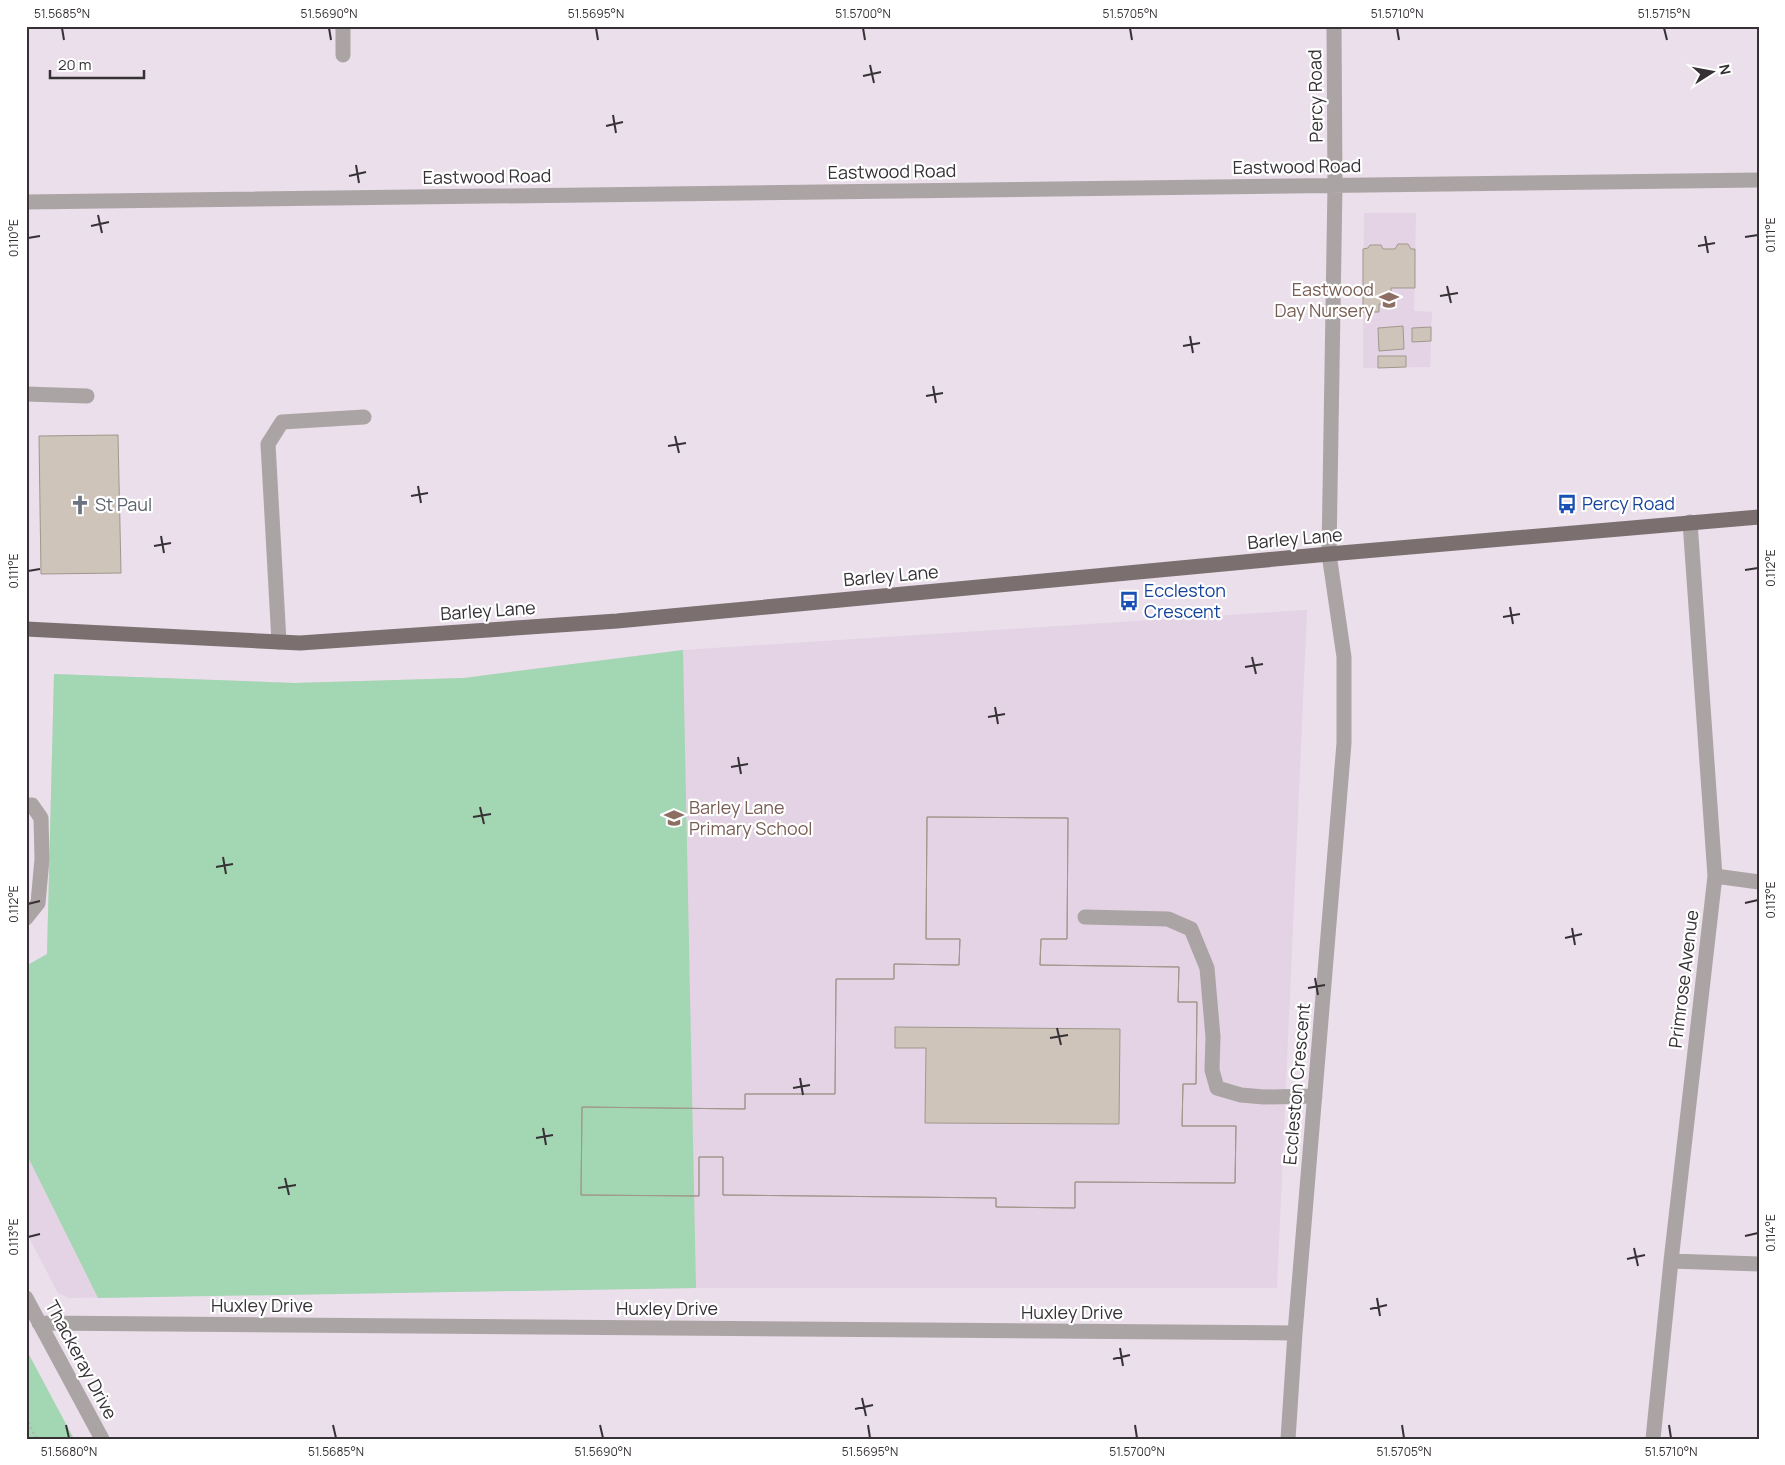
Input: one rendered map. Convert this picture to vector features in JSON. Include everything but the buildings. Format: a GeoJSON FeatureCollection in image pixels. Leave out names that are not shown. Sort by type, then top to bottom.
{"type":"FeatureCollection","features":[{"type":"Feature","properties":{"kind":"main road","name":"Barley Lane"},"geometry":{"type":"LineString","coordinates":[[26,629],[300,642],[617,621],[1329,554],[1759,517]]}},
{"type":"Feature","properties":{"kind":"street"},"geometry":{"type":"LineString","coordinates":[[343,26],[343,55]]}},
{"type":"Feature","properties":{"kind":"street","name":"Percy Road"},"geometry":{"type":"LineString","coordinates":[[1329,554],[1335,185],[1334,26]]}},
{"type":"Feature","properties":{"kind":"street","name":"Eastwood Road"},"geometry":{"type":"LineString","coordinates":[[26,202],[1759,180]]}},
{"type":"Feature","properties":{"kind":"street"},"geometry":{"type":"LineString","coordinates":[[26,394],[87,396]]}},
{"type":"Feature","properties":{"kind":"street"},"geometry":{"type":"LineString","coordinates":[[279,642],[268,444],[282,422],[364,417]]}},
{"type":"Feature","properties":{"kind":"street","name":"Primrose Avenue"},"geometry":{"type":"LineString","coordinates":[[1653,1439],[1671,1261],[1715,876],[1690,522]]}},
{"type":"Feature","properties":{"kind":"street","name":"Eccleston Crescent"},"geometry":{"type":"LineString","coordinates":[[1288,1439],[1295,1333],[1344,743],[1344,657],[1329,554]]}},
{"type":"Feature","properties":{"kind":"street"},"geometry":{"type":"LineString","coordinates":[[26,805],[32,805],[41,818],[42,859],[38,903],[26,918]]}},
{"type":"Feature","properties":{"kind":"street"},"geometry":{"type":"LineString","coordinates":[[1715,876],[1759,882]]}},
{"type":"Feature","properties":{"kind":"street"},"geometry":{"type":"LineString","coordinates":[[1086,917],[1168,919],[1191,929],[1207,968],[1213,1037],[1212,1070],[1217,1088],[1241,1095],[1264,1097],[1315,1096]]}},
{"type":"Feature","properties":{"kind":"street"},"geometry":{"type":"LineString","coordinates":[[1671,1261],[1759,1264]]}},
{"type":"Feature","properties":{"kind":"street","name":"Thackeray Drive"},"geometry":{"type":"LineString","coordinates":[[26,1298],[102,1439]]}},
{"type":"Feature","properties":{"kind":"street","name":"Huxley Drive"},"geometry":{"type":"LineString","coordinates":[[39,1323],[1295,1333]]}},
{"type":"Feature","properties":{"kind":"path"},"geometry":{"type":"LineString","coordinates":[[26,1419],[37,1439]]}},
{"type":"Feature","properties":{"kind":"shaded area","name":"Eastwood Day Nursery"},"geometry":{"type":"Polygon","coordinates":[[[1364,213],[1416,213],[1414,311],[1432,312],[1430,367],[1363,368],[1364,213]]]}},
{"type":"Feature","properties":{"kind":"shaded area","name":"Barley Lane Primary School"},"geometry":{"type":"Polygon","coordinates":[[[1307,610],[1277,1288],[696,1288],[69,1298],[58,1293],[26,1232],[26,966],[47,954],[54,674],[295,683],[464,678],[683,650],[1307,610]]]}},
{"type":"Feature","properties":{"kind":"green space"},"geometry":{"type":"Polygon","coordinates":[[[683,650],[696,1288],[98,1298],[26,1153],[26,966],[47,954],[54,674],[295,683],[464,678],[683,650]]]}},
{"type":"Feature","properties":{"kind":"green space"},"geometry":{"type":"Polygon","coordinates":[[[26,1349],[74,1439],[26,1439],[26,1349]]]}},
{"type":"Feature","properties":{"kind":"place","name":"Eastwood Day Nursery"},"geometry":{"type":"Point","coordinates":[1389,300]}},
{"type":"Feature","properties":{"kind":"place","name":"Percy Road"},"geometry":{"type":"Point","coordinates":[1567,504]}},
{"type":"Feature","properties":{"kind":"place","name":"St Paul"},"geometry":{"type":"Point","coordinates":[80,505]}},
{"type":"Feature","properties":{"kind":"place","name":"Eccleston Crescent"},"geometry":{"type":"Point","coordinates":[1129,601]}},
{"type":"Feature","properties":{"kind":"place","name":"Barley Lane Primary School"},"geometry":{"type":"Point","coordinates":[674,818]}}]}
